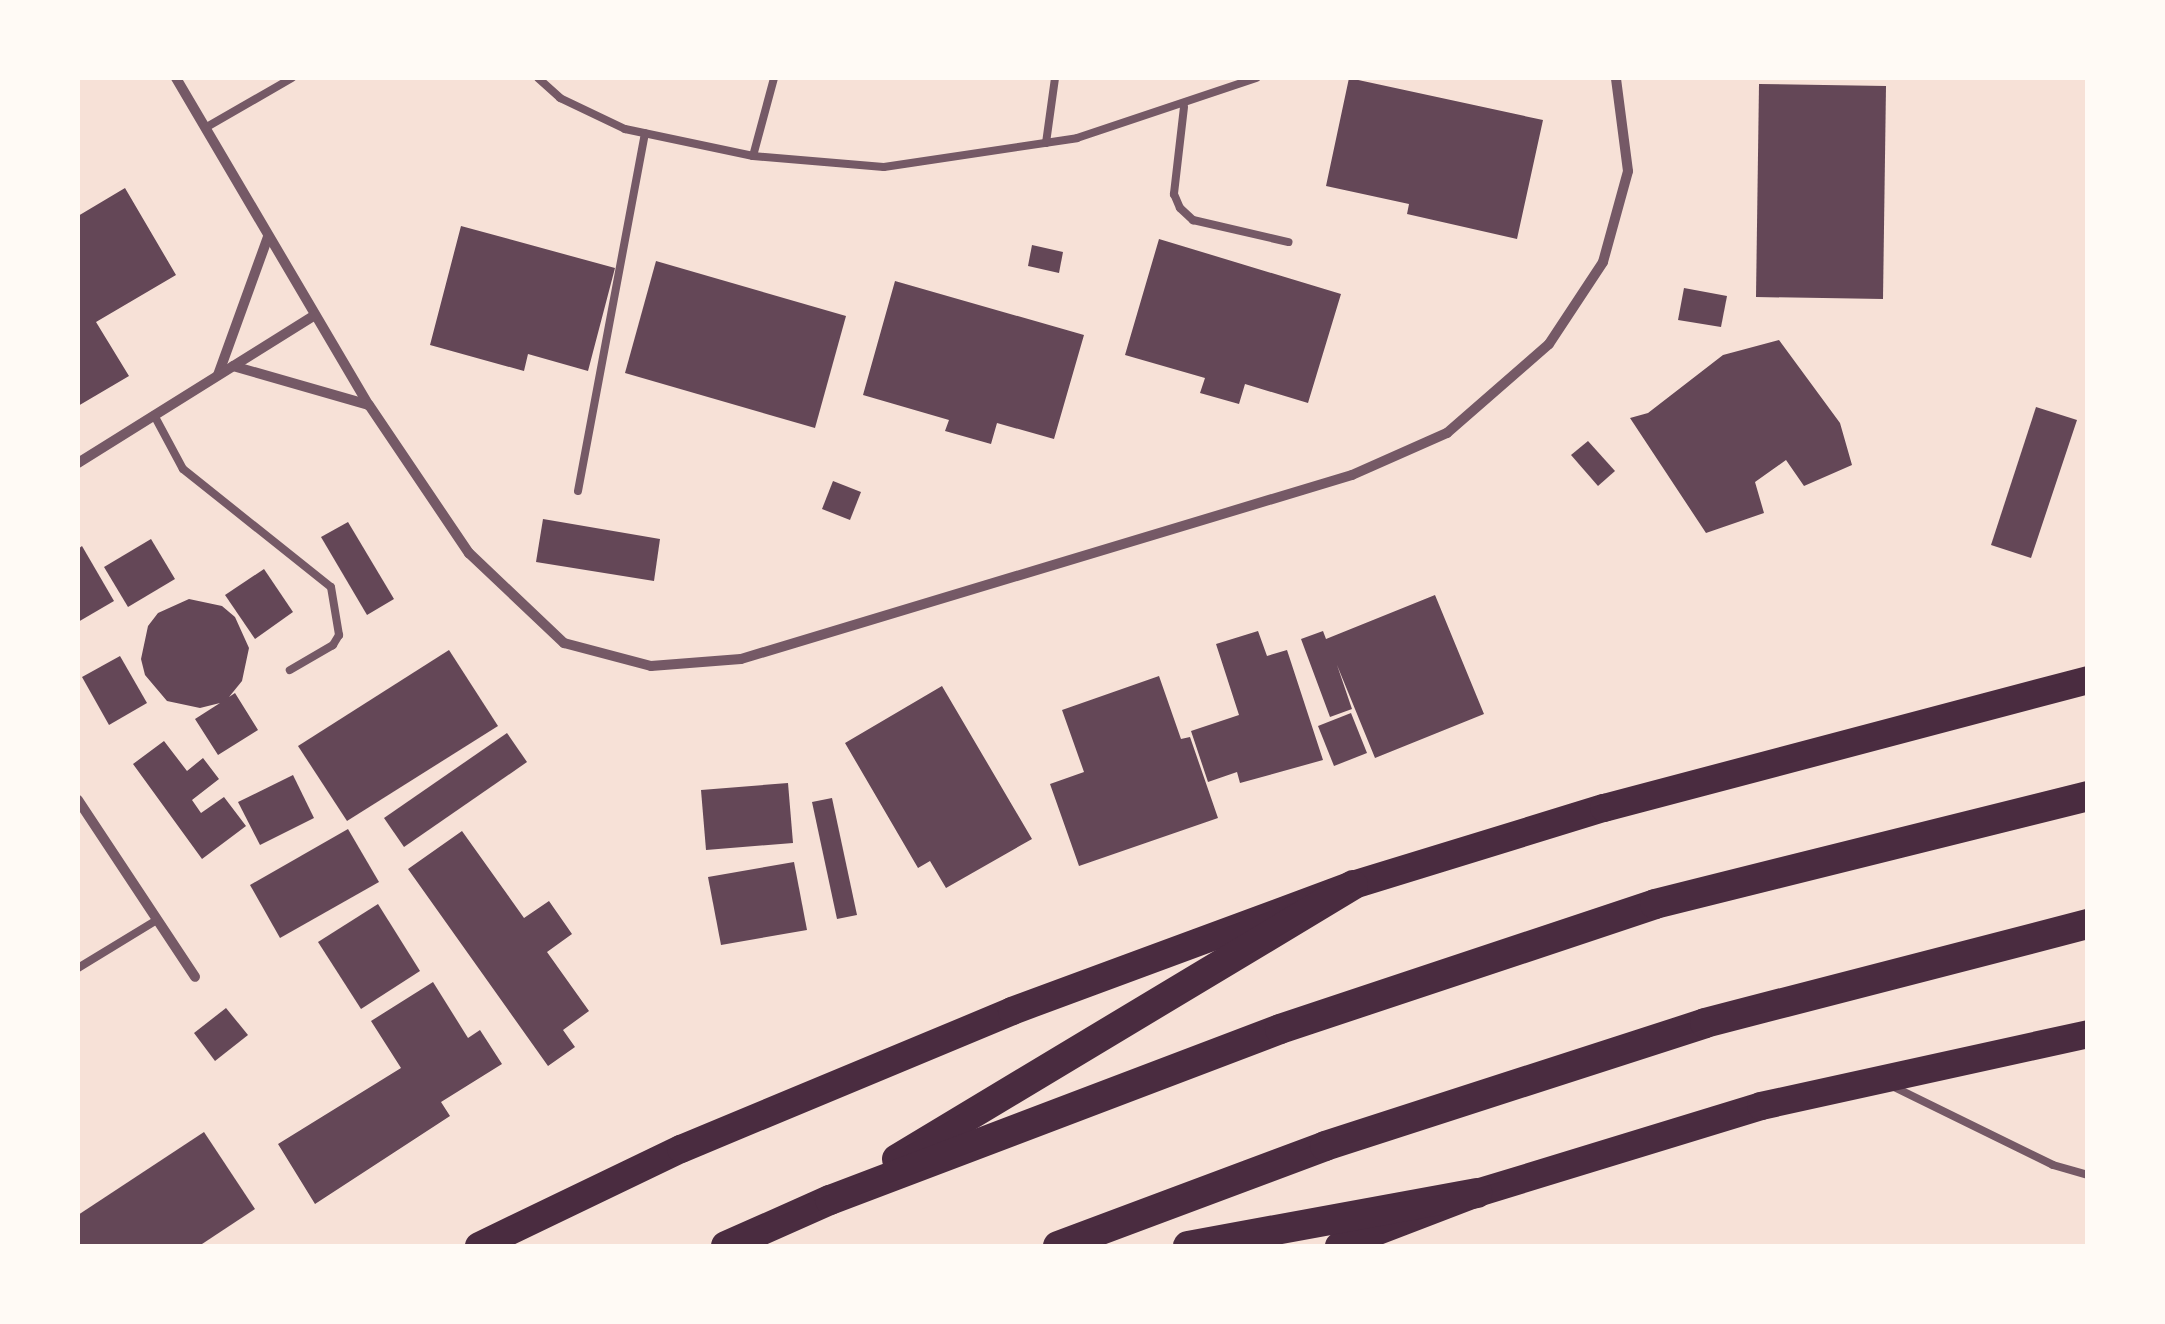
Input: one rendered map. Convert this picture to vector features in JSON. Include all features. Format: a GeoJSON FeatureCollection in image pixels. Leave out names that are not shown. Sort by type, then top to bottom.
{"type":"FeatureCollection","features":[{"type":"Feature","properties":{"kind":"highway"},"geometry":{"type":"LineString","coordinates":[[479,1246],[682,1150],[994,1018],[1352,885],[1604,808],[2088,680]]}},
{"type":"Feature","properties":{"kind":"highway"},"geometry":{"type":"LineString","coordinates":[[726,1246],[830,1200],[1280,1029],[1656,904],[2088,796]]}},
{"type":"Feature","properties":{"kind":"highway"},"geometry":{"type":"LineString","coordinates":[[830,1200],[1352,885]]}},
{"type":"Feature","properties":{"kind":"highway"},"geometry":{"type":"LineString","coordinates":[[1058,1246],[1325,1146],[1705,1023],[2088,924]]}},
{"type":"Feature","properties":{"kind":"highway"},"geometry":{"type":"LineString","coordinates":[[1339,1246],[1478,1193],[1761,1106],[1885,1082],[2088,1034]]}},
{"type":"Feature","properties":{"kind":"highway"},"geometry":{"type":"LineString","coordinates":[[1188,1246],[1478,1193]]}},
{"type":"Feature","properties":{"kind":"street"},"geometry":{"type":"LineString","coordinates":[[177,78],[369,405],[468,553],[564,643],[651,666],[741,659],[1352,476],[1446,433],[1549,344],[1602,262],[1628,172],[1616,78]]}},
{"type":"Feature","properties":{"kind":"street"},"geometry":{"type":"LineString","coordinates":[[218,375],[268,237]]}},
{"type":"Feature","properties":{"kind":"street"},"geometry":{"type":"LineString","coordinates":[[78,463],[316,315]]}},
{"type":"Feature","properties":{"kind":"street"},"geometry":{"type":"LineString","coordinates":[[234,366],[369,405]]}},
{"type":"Feature","properties":{"kind":"street"},"geometry":{"type":"LineString","coordinates":[[78,800],[195,977]]}},
{"type":"Feature","properties":{"kind":"lane"},"geometry":{"type":"LineString","coordinates":[[205,128],[292,78]]}},
{"type":"Feature","properties":{"kind":"lane"},"geometry":{"type":"LineString","coordinates":[[538,78],[560,98],[645,133],[753,156],[884,168],[1046,143],[1184,106],[1256,78]]}},
{"type":"Feature","properties":{"kind":"lane"},"geometry":{"type":"LineString","coordinates":[[753,156],[774,78]]}},
{"type":"Feature","properties":{"kind":"lane"},"geometry":{"type":"LineString","coordinates":[[1046,143],[1055,78]]}},
{"type":"Feature","properties":{"kind":"lane"},"geometry":{"type":"LineString","coordinates":[[1184,106],[1174,194],[1180,208],[1193,220],[1288,242]]}},
{"type":"Feature","properties":{"kind":"lane"},"geometry":{"type":"LineString","coordinates":[[578,491],[645,133]]}},
{"type":"Feature","properties":{"kind":"lane"},"geometry":{"type":"LineString","coordinates":[[154,416],[183,469],[332,587],[339,634],[334,645],[290,670]]}},
{"type":"Feature","properties":{"kind":"lane"},"geometry":{"type":"LineString","coordinates":[[78,968],[157,920]]}},
{"type":"Feature","properties":{"kind":"lane"},"geometry":{"type":"LineString","coordinates":[[1885,1082],[2054,1165],[2088,1175]]}},
{"type":"Feature","properties":{"kind":"building"},"geometry":{"type":"Polygon","coordinates":[[[1349,78],[1543,120],[1517,239],[1407,214],[1409,204],[1326,186],[1349,78]]]}},
{"type":"Feature","properties":{"kind":"building"},"geometry":{"type":"Polygon","coordinates":[[[1759,84],[1886,86],[1883,299],[1756,297],[1759,84]]]}},
{"type":"Feature","properties":{"kind":"building"},"geometry":{"type":"Polygon","coordinates":[[[125,188],[176,275],[96,322],[129,376],[78,406],[78,216],[125,188]]]}},
{"type":"Feature","properties":{"kind":"building"},"geometry":{"type":"Polygon","coordinates":[[[461,226],[615,268],[588,371],[528,354],[524,371],[430,345],[461,226]]]}},
{"type":"Feature","properties":{"kind":"building"},"geometry":{"type":"Polygon","coordinates":[[[1159,239],[1341,294],[1308,403],[1245,384],[1239,404],[1200,393],[1205,378],[1125,355],[1159,239]]]}},
{"type":"Feature","properties":{"kind":"building"},"geometry":{"type":"Polygon","coordinates":[[[1032,245],[1063,252],[1059,273],[1028,266],[1032,245]]]}},
{"type":"Feature","properties":{"kind":"building"},"geometry":{"type":"Polygon","coordinates":[[[656,261],[846,316],[815,428],[625,373],[656,261]]]}},
{"type":"Feature","properties":{"kind":"building"},"geometry":{"type":"Polygon","coordinates":[[[895,281],[1084,335],[1054,439],[997,423],[991,444],[945,431],[949,420],[863,395],[895,281]]]}},
{"type":"Feature","properties":{"kind":"building"},"geometry":{"type":"Polygon","coordinates":[[[1684,288],[1727,296],[1721,327],[1678,320],[1684,288]]]}},
{"type":"Feature","properties":{"kind":"building"},"geometry":{"type":"Polygon","coordinates":[[[1779,340],[1840,423],[1852,465],[1804,486],[1786,460],[1755,482],[1764,513],[1706,533],[1630,418],[1648,413],[1723,355],[1779,340]]]}},
{"type":"Feature","properties":{"kind":"building"},"geometry":{"type":"Polygon","coordinates":[[[2036,407],[2077,420],[2031,558],[1991,545],[2036,407]]]}},
{"type":"Feature","properties":{"kind":"building"},"geometry":{"type":"Polygon","coordinates":[[[1588,441],[1615,471],[1598,486],[1571,455],[1588,441]]]}},
{"type":"Feature","properties":{"kind":"building"},"geometry":{"type":"Polygon","coordinates":[[[833,481],[861,492],[850,520],[822,509],[833,481]]]}},
{"type":"Feature","properties":{"kind":"building"},"geometry":{"type":"Polygon","coordinates":[[[543,519],[660,539],[654,581],[536,562],[543,519]]]}},
{"type":"Feature","properties":{"kind":"building"},"geometry":{"type":"Polygon","coordinates":[[[348,522],[394,599],[367,615],[321,537],[348,522]]]}},
{"type":"Feature","properties":{"kind":"building"},"geometry":{"type":"Polygon","coordinates":[[[151,539],[175,579],[128,607],[104,567],[151,539]]]}},
{"type":"Feature","properties":{"kind":"building"},"geometry":{"type":"Polygon","coordinates":[[[82,546],[114,601],[78,622],[78,549],[82,546]]]}},
{"type":"Feature","properties":{"kind":"building"},"geometry":{"type":"Polygon","coordinates":[[[264,569],[293,612],[255,639],[225,595],[264,569]]]}},
{"type":"Feature","properties":{"kind":"building"},"geometry":{"type":"Polygon","coordinates":[[[1435,595],[1484,714],[1375,758],[1337,665],[1352,709],[1330,717],[1301,639],[1323,631],[1326,639],[1435,595]]]}},
{"type":"Feature","properties":{"kind":"building"},"geometry":{"type":"Polygon","coordinates":[[[189,599],[222,606],[235,617],[249,648],[242,681],[229,697],[235,693],[258,730],[218,755],[195,719],[220,703],[200,708],[167,701],[145,675],[141,659],[148,626],[158,613],[189,599]]]}},
{"type":"Feature","properties":{"kind":"building"},"geometry":{"type":"Polygon","coordinates":[[[1258,631],[1267,656],[1287,650],[1323,760],[1240,783],[1237,772],[1208,782],[1191,731],[1239,715],[1216,644],[1258,631]]]}},
{"type":"Feature","properties":{"kind":"building"},"geometry":{"type":"Polygon","coordinates":[[[449,650],[498,726],[347,821],[298,746],[449,650]]]}},
{"type":"Feature","properties":{"kind":"building"},"geometry":{"type":"Polygon","coordinates":[[[120,656],[147,703],[109,725],[82,677],[120,656]]]}},
{"type":"Feature","properties":{"kind":"building"},"geometry":{"type":"Polygon","coordinates":[[[1159,676],[1181,739],[1190,737],[1218,818],[1079,866],[1050,784],[1084,772],[1062,710],[1159,676]]]}},
{"type":"Feature","properties":{"kind":"building"},"geometry":{"type":"Polygon","coordinates":[[[942,686],[1032,839],[946,888],[930,861],[918,868],[845,743],[942,686]]]}},
{"type":"Feature","properties":{"kind":"building"},"geometry":{"type":"Polygon","coordinates":[[[1351,713],[1367,753],[1334,766],[1318,726],[1351,713]]]}},
{"type":"Feature","properties":{"kind":"building"},"geometry":{"type":"Polygon","coordinates":[[[507,733],[527,762],[404,847],[384,818],[507,733]]]}},
{"type":"Feature","properties":{"kind":"building"},"geometry":{"type":"Polygon","coordinates":[[[164,741],[187,771],[203,758],[219,779],[192,800],[201,813],[224,797],[246,826],[202,859],[133,764],[164,741]]]}},
{"type":"Feature","properties":{"kind":"building"},"geometry":{"type":"Polygon","coordinates":[[[293,775],[314,818],[260,845],[238,802],[293,775]]]}},
{"type":"Feature","properties":{"kind":"building"},"geometry":{"type":"Polygon","coordinates":[[[788,783],[793,843],[706,850],[701,790],[788,783]]]}},
{"type":"Feature","properties":{"kind":"building"},"geometry":{"type":"Polygon","coordinates":[[[832,798],[857,915],[837,919],[812,802],[832,798]]]}},
{"type":"Feature","properties":{"kind":"building"},"geometry":{"type":"Polygon","coordinates":[[[348,829],[379,882],[280,938],[250,885],[348,829]]]}},
{"type":"Feature","properties":{"kind":"building"},"geometry":{"type":"Polygon","coordinates":[[[462,831],[524,918],[549,901],[572,934],[547,952],[589,1011],[563,1030],[575,1047],[548,1066],[408,869],[462,831]]]}},
{"type":"Feature","properties":{"kind":"building"},"geometry":{"type":"Polygon","coordinates":[[[794,862],[807,930],[721,945],[708,877],[794,862]]]}},
{"type":"Feature","properties":{"kind":"building"},"geometry":{"type":"Polygon","coordinates":[[[378,904],[420,971],[361,1009],[318,942],[378,904]]]}},
{"type":"Feature","properties":{"kind":"building"},"geometry":{"type":"Polygon","coordinates":[[[433,982],[468,1038],[480,1030],[502,1064],[441,1102],[450,1116],[315,1204],[278,1144],[401,1068],[371,1021],[433,982]]]}},
{"type":"Feature","properties":{"kind":"building"},"geometry":{"type":"Polygon","coordinates":[[[226,1008],[248,1035],[215,1061],[194,1033],[226,1008]]]}},
{"type":"Feature","properties":{"kind":"building"},"geometry":{"type":"Polygon","coordinates":[[[204,1132],[255,1209],[199,1246],[78,1246],[78,1215],[204,1132]]]}}]}
